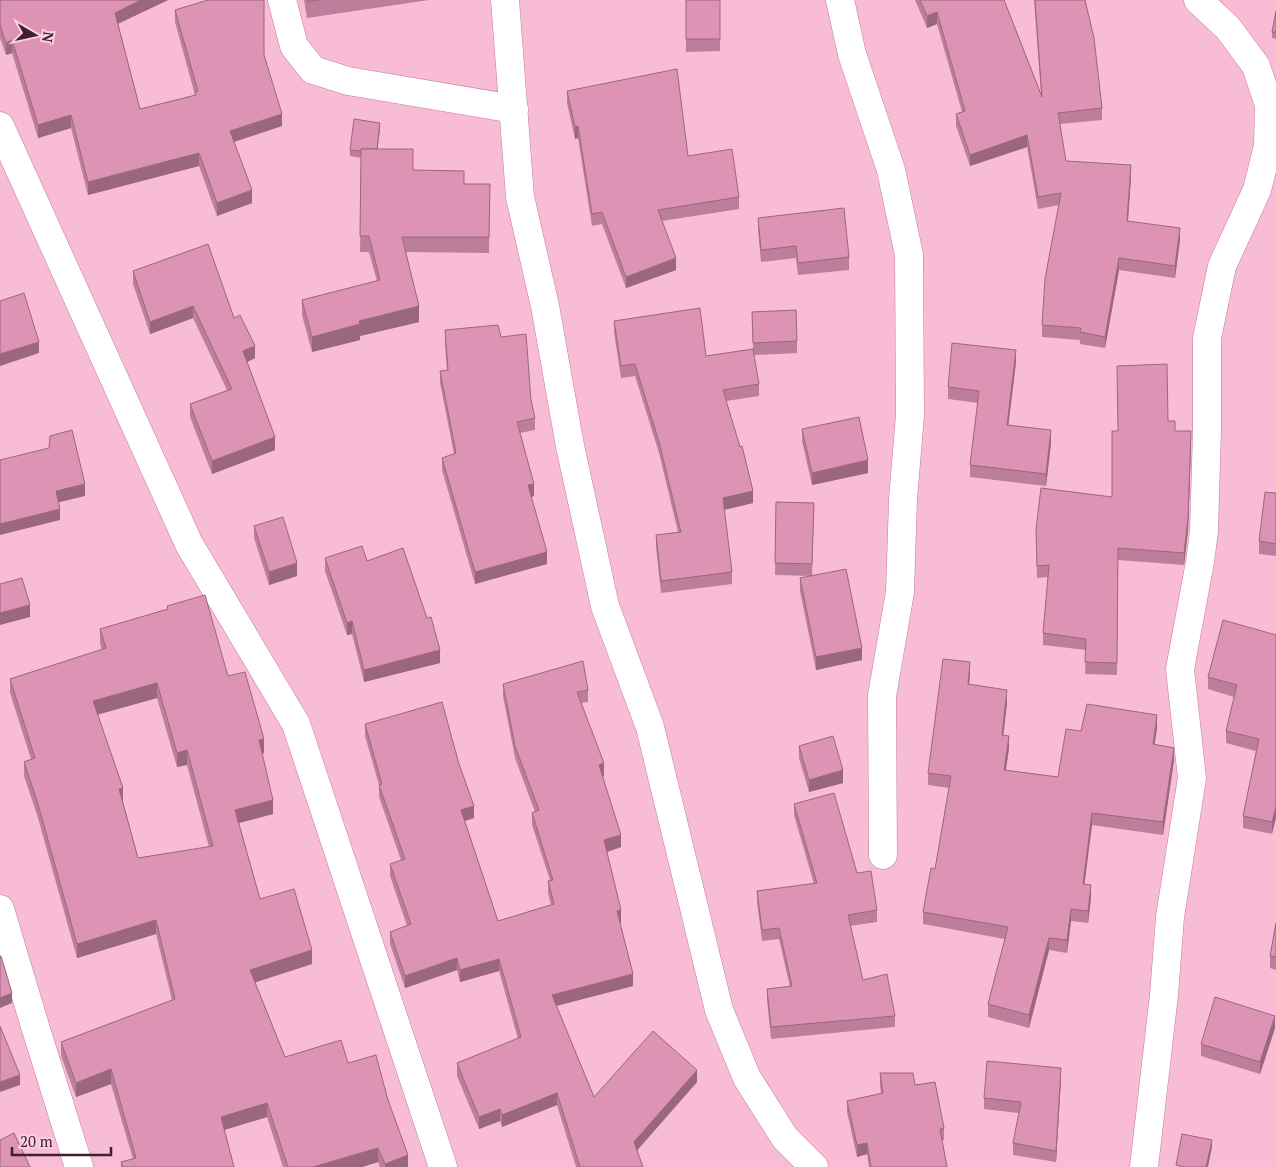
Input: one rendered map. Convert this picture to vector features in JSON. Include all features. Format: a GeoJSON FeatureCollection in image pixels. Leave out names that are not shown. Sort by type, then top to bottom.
{"type":"FeatureCollection","features":[{"type":"Feature","properties":{"kind":"street"},"geometry":{"type":"LineString","coordinates":[[282,0],[294,46],[314,70],[348,81],[514,110]]}},
{"type":"Feature","properties":{"kind":"street"},"geometry":{"type":"LineString","coordinates":[[505,0],[520,197],[545,306],[570,446],[604,606],[650,727],[718,1010],[747,1078],[785,1138],[814,1167]]}},
{"type":"Feature","properties":{"kind":"street"},"geometry":{"type":"LineString","coordinates":[[840,0],[852,54],[890,170],[909,254],[910,415],[900,592],[882,696],[883,855]]}},
{"type":"Feature","properties":{"kind":"street"},"geometry":{"type":"LineString","coordinates":[[1144,1167],[1164,995],[1170,917],[1192,778],[1180,668],[1204,531],[1208,430],[1207,338],[1222,266],[1257,190],[1268,146],[1272,106],[1256,66],[1228,28],[1198,0]]}},
{"type":"Feature","properties":{"kind":"street"},"geometry":{"type":"LineString","coordinates":[[0,126],[189,544],[296,724],[442,1167]]}},
{"type":"Feature","properties":{"kind":"street"},"geometry":{"type":"LineString","coordinates":[[0,909],[80,1167]]}},
{"type":"Feature","properties":{"kind":"building"},"geometry":{"type":"Polygon","coordinates":[[[0,0],[141,0],[115,13],[140,109],[196,95],[195,92],[198,91],[175,10],[208,0],[264,0],[264,55],[282,114],[230,131],[252,190],[217,203],[199,153],[88,182],[71,115],[38,125],[12,40],[6,43],[0,25],[0,0]]]}},
{"type":"Feature","properties":{"kind":"building"},"geometry":{"type":"Polygon","coordinates":[[[686,0],[720,0],[720,39],[686,39],[686,0]]]}},
{"type":"Feature","properties":{"kind":"building"},"geometry":{"type":"Polygon","coordinates":[[[920,0],[1004,0],[1042,97],[1035,0],[1085,0],[1094,38],[1102,108],[1058,113],[1066,161],[1131,165],[1127,221],[1180,228],[1175,266],[1119,258],[1105,337],[1080,332],[1081,328],[1042,325],[1045,279],[1061,193],[1038,197],[1027,135],[970,155],[956,114],[965,111],[937,12],[927,16],[920,0]]]}},
{"type":"Feature","properties":{"kind":"building"},"geometry":{"type":"Polygon","coordinates":[[[1276,11],[1276,32],[1272,32],[1276,11]]]}},
{"type":"Feature","properties":{"kind":"building"},"geometry":{"type":"Polygon","coordinates":[[[677,69],[688,156],[732,149],[739,197],[658,210],[676,258],[626,277],[602,212],[592,214],[578,126],[575,127],[567,91],[677,69]]]}},
{"type":"Feature","properties":{"kind":"building"},"geometry":{"type":"Polygon","coordinates":[[[354,119],[380,123],[377,149],[350,150],[354,119]]]}},
{"type":"Feature","properties":{"kind":"building"},"geometry":{"type":"Polygon","coordinates":[[[361,149],[413,149],[413,170],[464,171],[464,184],[490,184],[489,237],[402,237],[419,306],[359,321],[360,324],[312,337],[302,300],[380,280],[369,236],[360,236],[361,149]]]}},
{"type":"Feature","properties":{"kind":"building"},"geometry":{"type":"Polygon","coordinates":[[[844,208],[849,257],[798,263],[796,246],[761,250],[758,218],[844,208]]]}},
{"type":"Feature","properties":{"kind":"building"},"geometry":{"type":"Polygon","coordinates":[[[208,244],[234,318],[240,315],[255,346],[243,351],[275,437],[212,461],[190,404],[232,389],[193,306],[150,322],[133,271],[208,244]]]}},
{"type":"Feature","properties":{"kind":"building"},"geometry":{"type":"Polygon","coordinates":[[[24,293],[39,342],[0,354],[0,301],[24,293]]]}},
{"type":"Feature","properties":{"kind":"building"},"geometry":{"type":"Polygon","coordinates":[[[700,308],[706,356],[753,349],[759,384],[723,390],[740,447],[742,446],[753,491],[723,498],[732,572],[661,581],[656,535],[681,532],[659,442],[635,364],[621,366],[614,321],[700,308]]]}},
{"type":"Feature","properties":{"kind":"building"},"geometry":{"type":"Polygon","coordinates":[[[796,310],[797,341],[753,343],[752,312],[796,310]]]}},
{"type":"Feature","properties":{"kind":"building"},"geometry":{"type":"Polygon","coordinates":[[[498,325],[501,337],[526,334],[531,400],[535,418],[517,422],[534,484],[528,485],[547,552],[475,572],[442,458],[456,453],[440,371],[448,370],[445,330],[498,325]]]}},
{"type":"Feature","properties":{"kind":"building"},"geometry":{"type":"Polygon","coordinates":[[[952,343],[1016,350],[1007,425],[1051,430],[1046,474],[970,465],[979,391],[948,387],[952,343]]]}},
{"type":"Feature","properties":{"kind":"building"},"geometry":{"type":"Polygon","coordinates":[[[1167,364],[1168,421],[1175,421],[1175,431],[1191,431],[1188,518],[1184,553],[1118,548],[1117,663],[1085,662],[1086,639],[1043,633],[1049,565],[1037,566],[1036,529],[1041,488],[1112,497],[1112,431],[1118,431],[1117,366],[1167,364]]]}},
{"type":"Feature","properties":{"kind":"building"},"geometry":{"type":"Polygon","coordinates":[[[859,417],[868,460],[812,473],[802,429],[859,417]]]}},
{"type":"Feature","properties":{"kind":"building"},"geometry":{"type":"Polygon","coordinates":[[[72,430],[85,484],[56,491],[60,509],[0,524],[0,460],[49,448],[50,436],[72,430]]]}},
{"type":"Feature","properties":{"kind":"building"},"geometry":{"type":"Polygon","coordinates":[[[1265,492],[1276,493],[1276,544],[1259,541],[1265,492]]]}},
{"type":"Feature","properties":{"kind":"building"},"geometry":{"type":"Polygon","coordinates":[[[776,502],[814,503],[812,564],[775,563],[776,502]]]}},
{"type":"Feature","properties":{"kind":"building"},"geometry":{"type":"Polygon","coordinates":[[[283,517],[297,563],[269,572],[254,526],[283,517]]]}},
{"type":"Feature","properties":{"kind":"building"},"geometry":{"type":"Polygon","coordinates":[[[362,546],[367,561],[403,548],[427,618],[431,617],[440,650],[364,670],[352,621],[347,623],[325,558],[362,546]]]}},
{"type":"Feature","properties":{"kind":"building"},"geometry":{"type":"Polygon","coordinates":[[[846,569],[862,648],[816,657],[800,578],[846,569]]]}},
{"type":"Feature","properties":{"kind":"building"},"geometry":{"type":"Polygon","coordinates":[[[22,578],[30,605],[0,613],[0,584],[22,578]]]}},
{"type":"Feature","properties":{"kind":"building"},"geometry":{"type":"Polygon","coordinates":[[[205,595],[228,676],[245,672],[264,739],[259,740],[273,800],[235,810],[260,899],[294,889],[312,950],[250,970],[285,1057],[341,1040],[348,1063],[376,1055],[388,1100],[408,1155],[385,1164],[378,1148],[313,1167],[288,1167],[267,1103],[221,1117],[234,1167],[123,1167],[121,1162],[136,1158],[111,1069],[76,1083],[61,1042],[175,999],[156,920],[77,944],[38,804],[24,762],[35,758],[10,679],[106,648],[100,629],[168,609],[167,606],[205,595]],[[157,683],[93,701],[123,788],[119,789],[138,858],[213,846],[187,750],[177,753],[157,683]]]}},
{"type":"Feature","properties":{"kind":"building"},"geometry":{"type":"Polygon","coordinates":[[[1223,620],[1276,635],[1276,806],[1272,822],[1243,816],[1259,739],[1226,731],[1237,685],[1208,677],[1223,620]]]}},
{"type":"Feature","properties":{"kind":"building"},"geometry":{"type":"Polygon","coordinates":[[[943,659],[970,662],[968,684],[1007,690],[1002,735],[1009,736],[1004,770],[1058,777],[1066,729],[1081,731],[1087,704],[1157,715],[1153,744],[1174,748],[1163,822],[1092,813],[1083,884],[1091,885],[1088,911],[1071,909],[1067,940],[1049,938],[1029,1015],[988,1004],[1008,927],[923,912],[931,868],[935,869],[951,776],[928,773],[943,659]]]}},
{"type":"Feature","properties":{"kind":"building"},"geometry":{"type":"Polygon","coordinates":[[[583,661],[588,690],[577,692],[604,763],[599,765],[621,835],[604,840],[621,910],[617,911],[633,974],[552,995],[594,1097],[653,1031],[697,1070],[634,1142],[643,1167],[580,1167],[557,1093],[502,1115],[500,1109],[479,1117],[457,1063],[521,1037],[499,959],[460,970],[457,958],[405,976],[390,932],[411,924],[390,864],[405,859],[379,785],[382,784],[365,724],[442,702],[459,764],[474,806],[461,810],[498,921],[554,904],[548,881],[553,880],[532,813],[539,810],[515,746],[503,684],[583,661]]]}},
{"type":"Feature","properties":{"kind":"building"},"geometry":{"type":"Polygon","coordinates":[[[833,736],[843,770],[809,780],[799,746],[833,736]]]}},
{"type":"Feature","properties":{"kind":"building"},"geometry":{"type":"Polygon","coordinates":[[[834,793],[857,873],[871,871],[877,910],[848,915],[863,980],[887,974],[895,1016],[771,1027],[767,989],[792,986],[779,928],[762,930],[757,891],[817,883],[794,804],[834,793]]]}},
{"type":"Feature","properties":{"kind":"building"},"geometry":{"type":"Polygon","coordinates":[[[1276,923],[1276,957],[1270,956],[1276,923]]]}},
{"type":"Feature","properties":{"kind":"building"},"geometry":{"type":"Polygon","coordinates":[[[0,956],[12,993],[0,998],[0,956]]]}},
{"type":"Feature","properties":{"kind":"building"},"geometry":{"type":"Polygon","coordinates":[[[1215,997],[1275,1016],[1260,1062],[1201,1044],[1215,997]]]}},
{"type":"Feature","properties":{"kind":"building"},"geometry":{"type":"Polygon","coordinates":[[[0,1026],[20,1075],[0,1082],[0,1026]]]}},
{"type":"Feature","properties":{"kind":"building"},"geometry":{"type":"Polygon","coordinates":[[[987,1061],[1061,1068],[1056,1151],[1013,1143],[1021,1102],[984,1098],[987,1061]]]}},
{"type":"Feature","properties":{"kind":"building"},"geometry":{"type":"Polygon","coordinates":[[[880,1073],[913,1073],[915,1085],[935,1082],[944,1128],[940,1129],[947,1167],[871,1167],[867,1143],[857,1145],[847,1101],[883,1093],[880,1073]]]}},
{"type":"Feature","properties":{"kind":"building"},"geometry":{"type":"Polygon","coordinates":[[[14,1133],[30,1167],[0,1167],[0,1140],[14,1133]]]}},
{"type":"Feature","properties":{"kind":"building"},"geometry":{"type":"Polygon","coordinates":[[[1182,1134],[1212,1140],[1206,1167],[1176,1165],[1182,1134]]]}}]}
